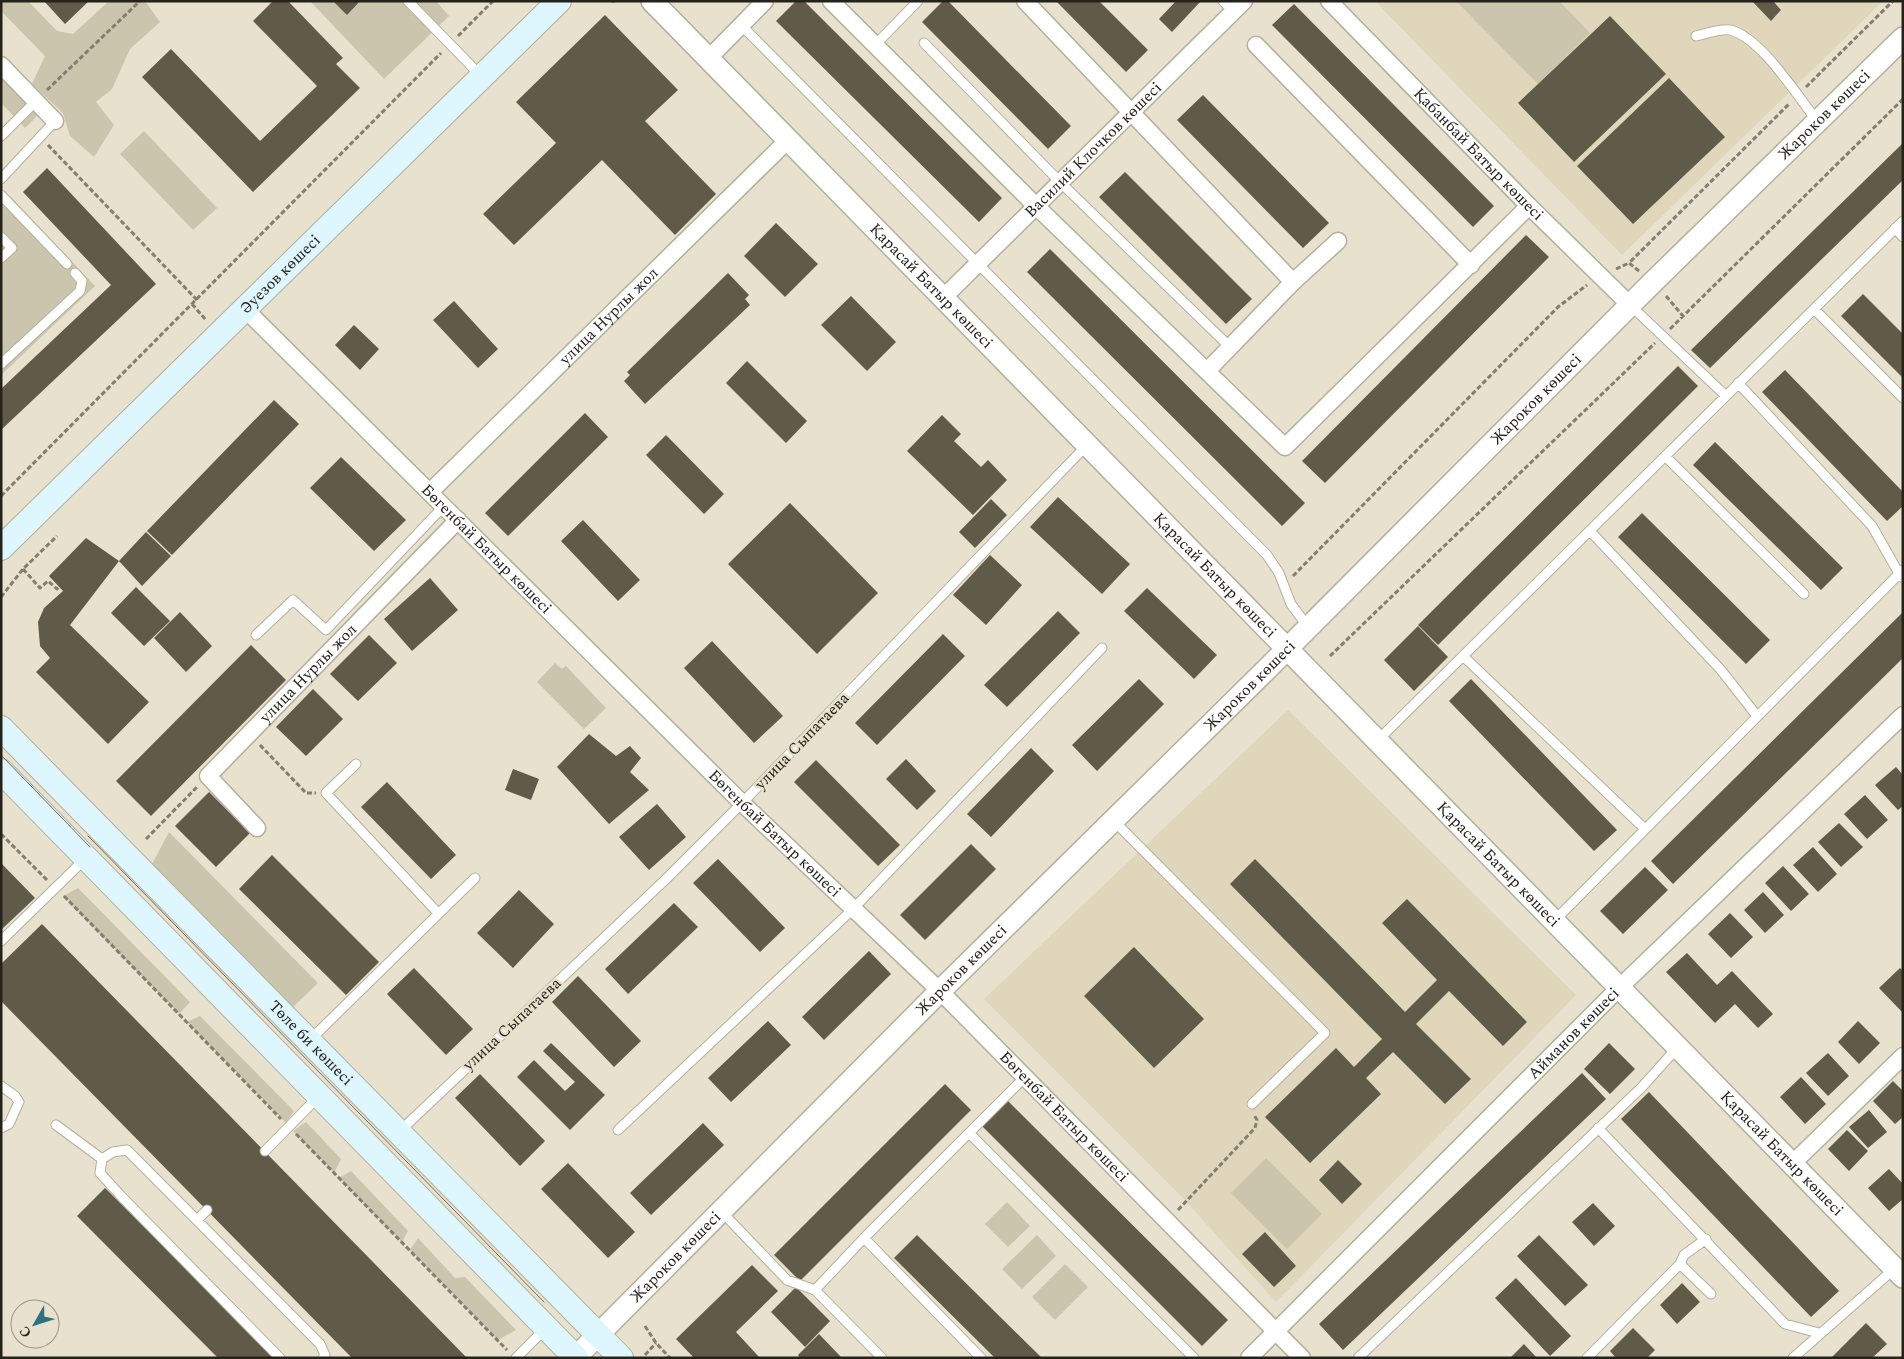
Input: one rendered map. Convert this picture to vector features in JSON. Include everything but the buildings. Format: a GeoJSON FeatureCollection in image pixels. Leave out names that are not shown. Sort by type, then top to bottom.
{"type":"FeatureCollection","features":[{"type":"Feature","properties":{"kind":"main road","name":"Әуезов көшесі"},"geometry":{"type":"LineString","coordinates":[[3,544],[246,310],[559,1]]}},
{"type":"Feature","properties":{"kind":"main road","name":"Төле би көшесі"},"geometry":{"type":"LineString","coordinates":[[1,728],[621,1358]]}},
{"type":"Feature","properties":{"kind":"main road","name":"Төле би көшесі"},"geometry":{"type":"LineString","coordinates":[[1,771],[576,1358]]}},
{"type":"Feature","properties":{"kind":"street","name":"Қарасай Батыр көшесі"},"geometry":{"type":"LineString","coordinates":[[652,1],[1899,1273]]}},
{"type":"Feature","properties":{"kind":"street"},"geometry":{"type":"LineString","coordinates":[[708,59],[766,1]]}},
{"type":"Feature","properties":{"kind":"street"},"geometry":{"type":"LineString","coordinates":[[831,1],[1037,207],[1285,447],[1529,206]]}},
{"type":"Feature","properties":{"kind":"street"},"geometry":{"type":"LineString","coordinates":[[1025,1],[1293,282]]}},
{"type":"Feature","properties":{"kind":"street","name":"Қабанбай Батыр көшесі"},"geometry":{"type":"LineString","coordinates":[[1329,1],[1529,206],[1630,305]]}},
{"type":"Feature","properties":{"kind":"street","name":"Василий Клочков көшесі"},"geometry":{"type":"LineString","coordinates":[[943,298],[1062,183],[1234,5]]}},
{"type":"Feature","properties":{"kind":"street","name":"Жароков көшесі"},"geometry":{"type":"LineString","coordinates":[[576,1358],[940,991],[1287,649],[1652,283],[1903,38]]}},
{"type":"Feature","properties":{"kind":"street"},"geometry":{"type":"LineString","coordinates":[[1256,45],[1471,265]]}},
{"type":"Feature","properties":{"kind":"street"},"geometry":{"type":"LineString","coordinates":[[1,65],[55,121]]}},
{"type":"Feature","properties":{"kind":"street","name":"улица Нурлы жол"},"geometry":{"type":"LineString","coordinates":[[430,492],[788,140]]}},
{"type":"Feature","properties":{"kind":"street"},"geometry":{"type":"LineString","coordinates":[[1207,371],[1293,282],[1338,241]]}},
{"type":"Feature","properties":{"kind":"street","name":"Бөгенбай Батыр көшесі"},"geometry":{"type":"LineString","coordinates":[[246,310],[742,803],[940,991],[1302,1358]]}},
{"type":"Feature","properties":{"kind":"street","name":"улица Нурлы жол"},"geometry":{"type":"LineString","coordinates":[[208,776],[458,520]]}},
{"type":"Feature","properties":{"kind":"street","name":"Айманов көшесі"},"geometry":{"type":"LineString","coordinates":[[1248,1358],[1619,988],[1903,715]]}},
{"type":"Feature","properties":{"kind":"street"},"geometry":{"type":"LineString","coordinates":[[208,776],[257,828]]}},
{"type":"Feature","properties":{"kind":"street"},"geometry":{"type":"LineString","coordinates":[[1792,1164],[1903,1056]]}},
{"type":"Feature","properties":{"kind":"lane"},"geometry":{"type":"LineString","coordinates":[[408,1],[482,77]]}},
{"type":"Feature","properties":{"kind":"lane"},"geometry":{"type":"LineString","coordinates":[[875,45],[918,1]]}},
{"type":"Feature","properties":{"kind":"lane"},"geometry":{"type":"LineString","coordinates":[[741,25],[1266,555],[1278,572],[1291,604],[1308,627]]}},
{"type":"Feature","properties":{"kind":"lane"},"geometry":{"type":"LineString","coordinates":[[1696,36],[1729,30],[1747,37],[1760,47],[1818,123]]}},
{"type":"Feature","properties":{"kind":"lane"},"geometry":{"type":"LineString","coordinates":[[924,43],[1062,183],[1230,347]]}},
{"type":"Feature","properties":{"kind":"lane"},"geometry":{"type":"LineString","coordinates":[[1,136],[36,101]]}},
{"type":"Feature","properties":{"kind":"lane"},"geometry":{"type":"LineString","coordinates":[[1,179],[55,121]]}},
{"type":"Feature","properties":{"kind":"lane"},"geometry":{"type":"LineString","coordinates":[[1,195],[67,264]]}},
{"type":"Feature","properties":{"kind":"lane"},"geometry":{"type":"LineString","coordinates":[[1377,741],[1903,221]]}},
{"type":"Feature","properties":{"kind":"lane"},"geometry":{"type":"LineString","coordinates":[[1895,228],[1903,237]]}},
{"type":"Feature","properties":{"kind":"lane"},"geometry":{"type":"LineString","coordinates":[[1,237],[12,248],[1,258]]}},
{"type":"Feature","properties":{"kind":"lane"},"geometry":{"type":"LineString","coordinates":[[1,364],[80,291],[82,281],[75,273]]}},
{"type":"Feature","properties":{"kind":"lane"},"geometry":{"type":"LineString","coordinates":[[1630,305],[1726,396]]}},
{"type":"Feature","properties":{"kind":"lane"},"geometry":{"type":"LineString","coordinates":[[1814,308],[1903,398]]}},
{"type":"Feature","properties":{"kind":"lane"},"geometry":{"type":"LineString","coordinates":[[1553,921],[1901,574],[1872,526],[1738,384]]}},
{"type":"Feature","properties":{"kind":"lane","name":"улица Сыпатаева"},"geometry":{"type":"LineString","coordinates":[[400,1132],[665,880],[742,803],[1087,445]]}},
{"type":"Feature","properties":{"kind":"lane"},"geometry":{"type":"LineString","coordinates":[[1665,456],[1804,594]]}},
{"type":"Feature","properties":{"kind":"lane"},"geometry":{"type":"LineString","coordinates":[[256,635],[293,600],[326,630],[444,506]]}},
{"type":"Feature","properties":{"kind":"lane"},"geometry":{"type":"LineString","coordinates":[[1590,531],[1721,670],[1757,716]]}},
{"type":"Feature","properties":{"kind":"lane"},"geometry":{"type":"LineString","coordinates":[[618,1130],[853,909],[1102,648]]}},
{"type":"Feature","properties":{"kind":"lane"},"geometry":{"type":"LineString","coordinates":[[1463,656],[1645,829]]}},
{"type":"Feature","properties":{"kind":"lane"},"geometry":{"type":"LineString","coordinates":[[356,764],[326,793],[438,913]]}},
{"type":"Feature","properties":{"kind":"lane"},"geometry":{"type":"LineString","coordinates":[[1113,820],[1325,1033],[1252,1104]]}},
{"type":"Feature","properties":{"kind":"lane"},"geometry":{"type":"LineString","coordinates":[[1,941],[87,858]]}},
{"type":"Feature","properties":{"kind":"lane"},"geometry":{"type":"LineString","coordinates":[[309,1040],[475,878]]}},
{"type":"Feature","properties":{"kind":"lane"},"geometry":{"type":"LineString","coordinates":[[1358,1358],[1642,1087],[1678,1048]]}},
{"type":"Feature","properties":{"kind":"lane"},"geometry":{"type":"LineString","coordinates":[[815,1290],[1024,1076]]}},
{"type":"Feature","properties":{"kind":"lane"},"geometry":{"type":"LineString","coordinates":[[1,1086],[15,1096],[18,1102],[9,1124],[1,1128]]}},
{"type":"Feature","properties":{"kind":"lane"},"geometry":{"type":"LineString","coordinates":[[265,1151],[320,1096]]}},
{"type":"Feature","properties":{"kind":"lane"},"geometry":{"type":"LineString","coordinates":[[56,1125],[102,1159]]}},
{"type":"Feature","properties":{"kind":"lane"},"geometry":{"type":"LineString","coordinates":[[1598,1128],[1706,1239],[1784,1324],[1819,1333]]}},
{"type":"Feature","properties":{"kind":"lane"},"geometry":{"type":"LineString","coordinates":[[969,1133],[1194,1358]]}},
{"type":"Feature","properties":{"kind":"lane"},"geometry":{"type":"LineString","coordinates":[[280,1358],[121,1196],[100,1172],[102,1159],[113,1152],[127,1150],[320,1344],[325,1355],[324,1358]]}},
{"type":"Feature","properties":{"kind":"lane"},"geometry":{"type":"LineString","coordinates":[[197,1220],[207,1210]]}},
{"type":"Feature","properties":{"kind":"lane"},"geometry":{"type":"LineString","coordinates":[[721,1211],[787,1280],[815,1290],[882,1358]]}},
{"type":"Feature","properties":{"kind":"lane"},"geometry":{"type":"LineString","coordinates":[[864,1238],[981,1358]]}},
{"type":"Feature","properties":{"kind":"lane"},"geometry":{"type":"LineString","coordinates":[[1587,1358],[1680,1264],[1684,1255],[1706,1239]]}},
{"type":"Feature","properties":{"kind":"lane"},"geometry":{"type":"LineString","coordinates":[[1680,1264],[1711,1294]]}},
{"type":"Feature","properties":{"kind":"lane"},"geometry":{"type":"LineString","coordinates":[[1793,1358],[1819,1333],[1899,1273]]}},
{"type":"Feature","properties":{"kind":"lane"},"geometry":{"type":"LineString","coordinates":[[512,1355],[546,1328]]}},
{"type":"Feature","properties":{"kind":"path"},"geometry":{"type":"LineString","coordinates":[[36,101],[140,1]]}},
{"type":"Feature","properties":{"kind":"path"},"geometry":{"type":"LineString","coordinates":[[1,496],[493,1]]}},
{"type":"Feature","properties":{"kind":"path"},"geometry":{"type":"LineString","coordinates":[[1284,585],[1558,307],[1600,276],[1630,263],[1893,1]]}},
{"type":"Feature","properties":{"kind":"path"},"geometry":{"type":"LineString","coordinates":[[1330,656],[1663,336],[1903,99]]}},
{"type":"Feature","properties":{"kind":"path"},"geometry":{"type":"LineString","coordinates":[[40,137],[197,300]]}},
{"type":"Feature","properties":{"kind":"path"},"geometry":{"type":"LineString","coordinates":[[1630,263],[1683,316]]}},
{"type":"Feature","properties":{"kind":"path"},"geometry":{"type":"LineString","coordinates":[[192,304],[206,320]]}},
{"type":"Feature","properties":{"kind":"path"},"geometry":{"type":"LineString","coordinates":[[1,596],[56,536]]}},
{"type":"Feature","properties":{"kind":"path"},"geometry":{"type":"LineString","coordinates":[[23,570],[40,588],[48,581],[57,589],[59,587]]}},
{"type":"Feature","properties":{"kind":"path"},"geometry":{"type":"LineString","coordinates":[[249,734],[306,793],[326,793]]}},
{"type":"Feature","properties":{"kind":"path"},"geometry":{"type":"LineString","coordinates":[[146,839],[208,776]]}},
{"type":"Feature","properties":{"kind":"path"},"geometry":{"type":"LineString","coordinates":[[1,834],[512,1355]]}},
{"type":"Feature","properties":{"kind":"path"},"geometry":{"type":"LineString","coordinates":[[1168,1222],[1255,1128],[1257,1120],[1252,1111],[1252,1104]]}},
{"type":"Feature","properties":{"kind":"path"},"geometry":{"type":"LineString","coordinates":[[645,1326],[656,1343],[670,1358]]}},
{"type":"Feature","properties":{"kind":"path"},"geometry":{"type":"LineString","coordinates":[[645,1355],[656,1343]]}},
{"type":"Feature","properties":{"kind":"shaded area"},"geometry":{"type":"Polygon","coordinates":[[[1,1],[28,1],[57,31],[73,34],[109,1],[145,1],[160,22],[130,49],[112,89],[96,102],[114,125],[94,157],[70,136],[63,113],[32,84],[45,56],[1,11],[1,1]]]}},
{"type":"Feature","properties":{"kind":"shaded area"},"geometry":{"type":"Polygon","coordinates":[[[310,1],[436,1],[449,16],[384,79],[310,1]]]}},
{"type":"Feature","properties":{"kind":"shaded area"},"geometry":{"type":"Polygon","coordinates":[[[1375,1],[1883,1],[1622,255],[1375,1]]]}},
{"type":"Feature","properties":{"kind":"shaded area"},"geometry":{"type":"Polygon","coordinates":[[[1559,1],[1590,33],[1538,84],[1457,2],[1559,1]]]}},
{"type":"Feature","properties":{"kind":"shaded area"},"geometry":{"type":"Polygon","coordinates":[[[1,78],[38,115],[25,128],[1,103],[1,78]]]}},
{"type":"Feature","properties":{"kind":"shaded area"},"geometry":{"type":"Polygon","coordinates":[[[144,131],[217,208],[193,230],[120,154],[144,131]]]}},
{"type":"Feature","properties":{"kind":"shaded area"},"geometry":{"type":"Polygon","coordinates":[[[10,196],[95,286],[1,375],[1,205],[10,196]]]}},
{"type":"Feature","properties":{"kind":"shaded area"},"geometry":{"type":"Polygon","coordinates":[[[555,663],[562,669],[566,666],[606,708],[584,729],[537,682],[555,663]]]}},
{"type":"Feature","properties":{"kind":"shaded area"},"geometry":{"type":"Polygon","coordinates":[[[1288,710],[1576,995],[1276,1302],[1186,1201],[984,999],[1288,710]]]}},
{"type":"Feature","properties":{"kind":"shaded area"},"geometry":{"type":"Polygon","coordinates":[[[169,832],[318,983],[293,1007],[151,866],[169,832]]]}},
{"type":"Feature","properties":{"kind":"shaded area"},"geometry":{"type":"Polygon","coordinates":[[[78,888],[190,1002],[179,1014],[63,896],[78,888]]]}},
{"type":"Feature","properties":{"kind":"shaded area"},"geometry":{"type":"Polygon","coordinates":[[[200,1016],[294,1111],[286,1123],[187,1022],[200,1016]]]}},
{"type":"Feature","properties":{"kind":"shaded area"},"geometry":{"type":"Polygon","coordinates":[[[306,1122],[341,1159],[334,1173],[293,1131],[306,1122]]]}},
{"type":"Feature","properties":{"kind":"shaded area"},"geometry":{"type":"Polygon","coordinates":[[[1266,1158],[1322,1214],[1287,1249],[1231,1193],[1266,1158]]]}},
{"type":"Feature","properties":{"kind":"shaded area"},"geometry":{"type":"Polygon","coordinates":[[[351,1171],[408,1231],[402,1242],[339,1178],[351,1171]]]}},
{"type":"Feature","properties":{"kind":"shaded area"},"geometry":{"type":"Polygon","coordinates":[[[1007,1202],[1030,1226],[1008,1247],[985,1224],[1007,1202]]]}},
{"type":"Feature","properties":{"kind":"shaded area"},"geometry":{"type":"Polygon","coordinates":[[[1037,1235],[1056,1256],[1022,1289],[1002,1269],[1037,1235]]]}},
{"type":"Feature","properties":{"kind":"shaded area"},"geometry":{"type":"Polygon","coordinates":[[[418,1238],[455,1278],[465,1277],[516,1330],[498,1340],[410,1250],[418,1238]]]}},
{"type":"Feature","properties":{"kind":"shaded area"},"geometry":{"type":"Polygon","coordinates":[[[1065,1264],[1088,1287],[1055,1320],[1032,1297],[1065,1264]]]}},
{"type":"Feature","properties":{"kind":"tram line"},"geometry":{"type":"LineString","coordinates":[[1,755],[90,847]]}},
{"type":"Feature","properties":{"kind":"tram line"},"geometry":{"type":"LineString","coordinates":[[88,836],[544,1302]]}}]}
